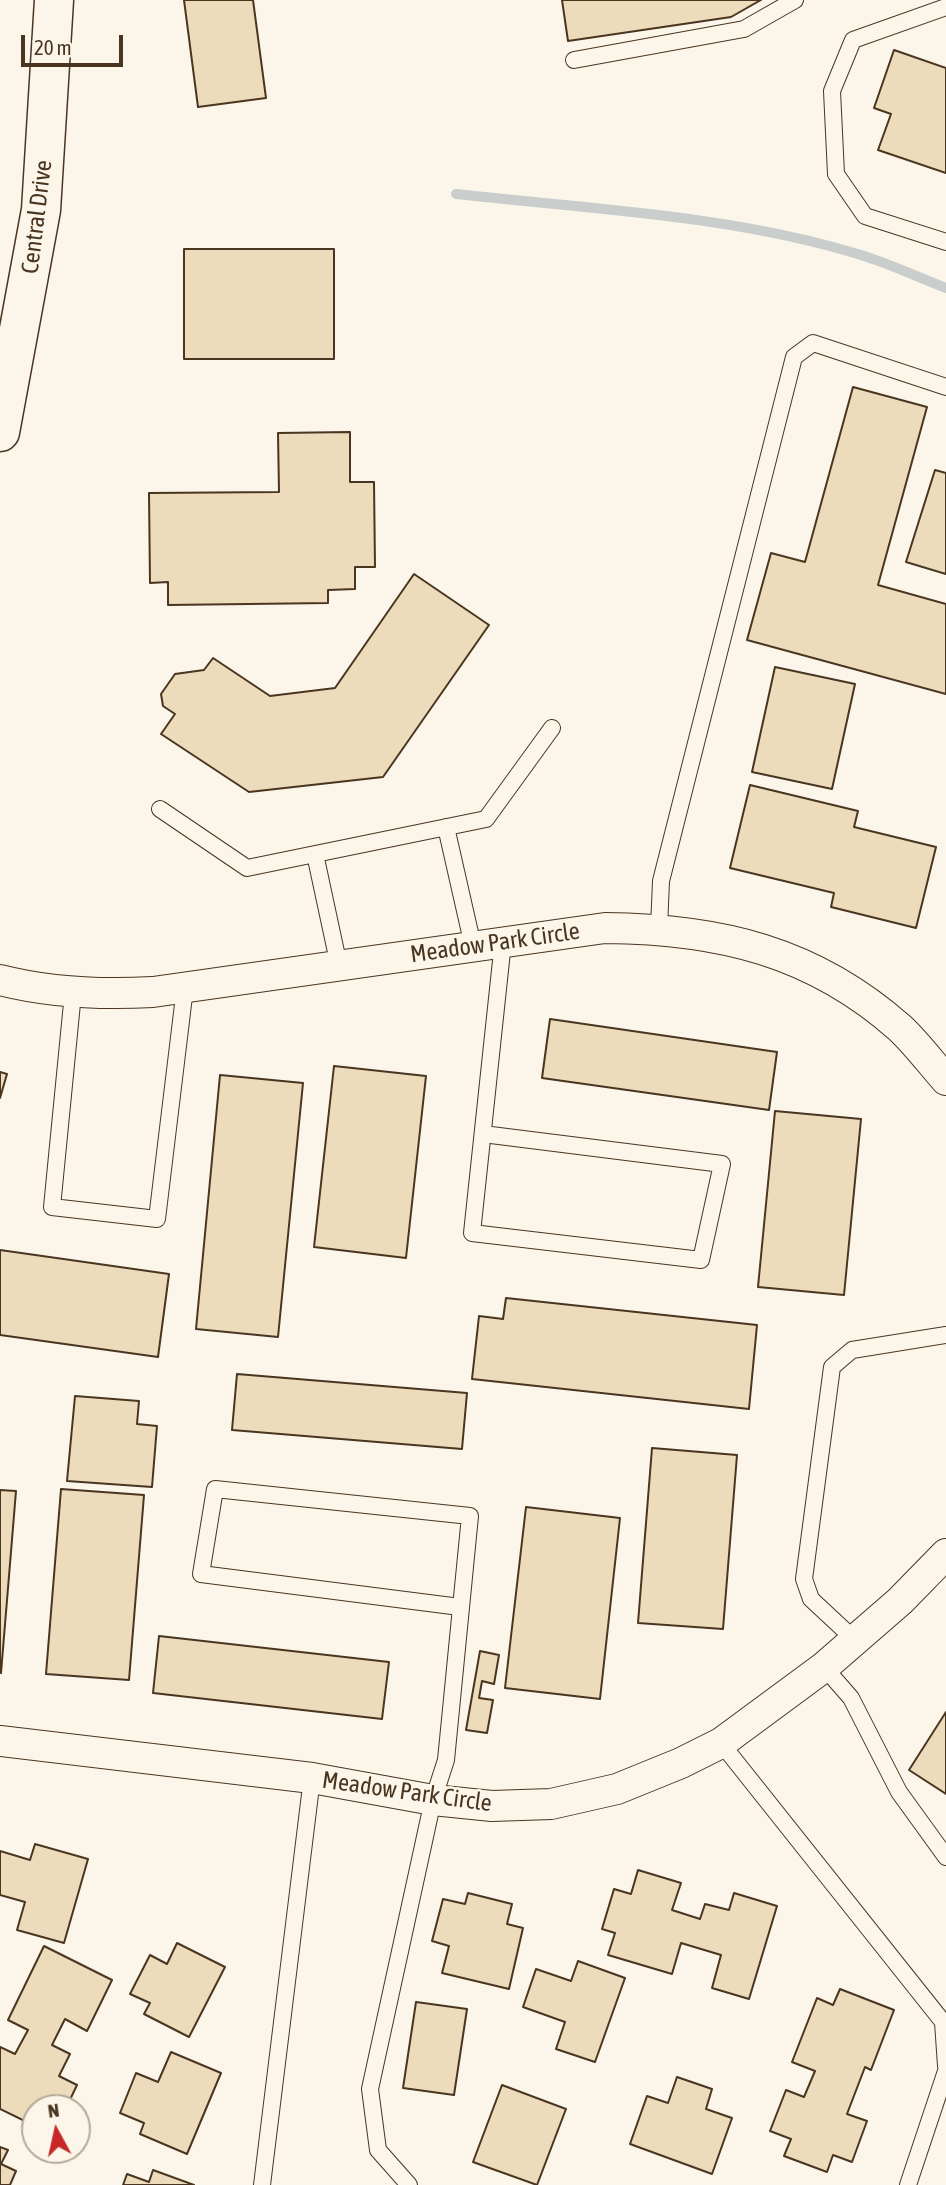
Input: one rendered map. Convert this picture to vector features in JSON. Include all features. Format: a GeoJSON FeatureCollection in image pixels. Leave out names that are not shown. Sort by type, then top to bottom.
{"type":"FeatureCollection","features":[{"type":"Feature","properties":{"kind":"main road","name":"Central Drive"},"geometry":{"type":"LineString","coordinates":[[0,432],[41,210],[54,0]]}},
{"type":"Feature","properties":{"kind":"street","name":"Meadow Park Circle"},"geometry":{"type":"LineString","coordinates":[[0,980],[30,988],[74,993],[153,992],[605,928],[659,928],[729,938],[785,957],[848,988],[901,1029],[946,1080]]}},
{"type":"Feature","properties":{"kind":"street","name":"Meadow Park Circle"},"geometry":{"type":"LineString","coordinates":[[0,1741],[312,1778],[433,1800],[492,1806],[551,1804],[617,1789],[681,1763],[721,1743],[824,1667],[900,1601],[946,1554]]}},
{"type":"Feature","properties":{"kind":"lane"},"geometry":{"type":"LineString","coordinates":[[574,60],[744,29],[795,0]]}},
{"type":"Feature","properties":{"kind":"lane"},"geometry":{"type":"LineString","coordinates":[[946,7],[853,40],[832,91],[836,174],[865,216],[946,242]]}},
{"type":"Feature","properties":{"kind":"lane"},"geometry":{"type":"LineString","coordinates":[[659,928],[661,881],[794,357],[813,343],[946,387]]}},
{"type":"Feature","properties":{"kind":"lane"},"geometry":{"type":"LineString","coordinates":[[160,809],[247,868],[486,820],[552,728]]}},
{"type":"Feature","properties":{"kind":"lane"},"geometry":{"type":"LineString","coordinates":[[446,827],[472,947]]}},
{"type":"Feature","properties":{"kind":"lane"},"geometry":{"type":"LineString","coordinates":[[315,854],[339,966]]}},
{"type":"Feature","properties":{"kind":"lane"},"geometry":{"type":"LineString","coordinates":[[483,1133],[722,1164],[701,1260],[472,1233],[503,942]]}},
{"type":"Feature","properties":{"kind":"lane"},"geometry":{"type":"LineString","coordinates":[[74,993],[52,1207],[157,1219],[184,988]]}},
{"type":"Feature","properties":{"kind":"lane"},"geometry":{"type":"LineString","coordinates":[[855,1640],[811,1599],[804,1578],[832,1367],[852,1350],[946,1335]]}},
{"type":"Feature","properties":{"kind":"lane"},"geometry":{"type":"LineString","coordinates":[[409,2185],[377,2150],[370,2090],[433,1800],[446,1760],[470,1516],[215,1489],[201,1574],[460,1607]]}},
{"type":"Feature","properties":{"kind":"lane"},"geometry":{"type":"LineString","coordinates":[[824,1667],[851,1698],[898,1792],[946,1857]]}},
{"type":"Feature","properties":{"kind":"lane"},"geometry":{"type":"LineString","coordinates":[[721,1743],[943,2022],[946,2069],[908,2185]]}},
{"type":"Feature","properties":{"kind":"lane"},"geometry":{"type":"LineString","coordinates":[[262,2185],[312,1778]]}},
{"type":"Feature","properties":{"kind":"building"},"geometry":{"type":"Polygon","coordinates":[[[184,0],[253,0],[266,98],[198,107],[184,0]]]}},
{"type":"Feature","properties":{"kind":"building"},"geometry":{"type":"Polygon","coordinates":[[[562,0],[761,0],[731,17],[568,41],[562,0]]]}},
{"type":"Feature","properties":{"kind":"building"},"geometry":{"type":"Polygon","coordinates":[[[894,50],[946,68],[946,173],[878,150],[891,114],[874,108],[894,50]]]}},
{"type":"Feature","properties":{"kind":"building"},"geometry":{"type":"Polygon","coordinates":[[[184,249],[334,249],[334,359],[184,359],[184,249]]]}},
{"type":"Feature","properties":{"kind":"building"},"geometry":{"type":"Polygon","coordinates":[[[853,387],[927,407],[878,585],[946,604],[946,694],[747,640],[771,553],[805,562],[853,387]]]}},
{"type":"Feature","properties":{"kind":"building"},"geometry":{"type":"Polygon","coordinates":[[[350,432],[350,482],[374,482],[375,567],[355,567],[355,589],[328,590],[328,603],[168,605],[168,582],[150,583],[149,493],[279,492],[278,433],[350,432]]]}},
{"type":"Feature","properties":{"kind":"building"},"geometry":{"type":"Polygon","coordinates":[[[935,470],[946,473],[946,574],[906,562],[935,470]]]}},
{"type":"Feature","properties":{"kind":"building"},"geometry":{"type":"Polygon","coordinates":[[[414,574],[489,625],[383,777],[249,792],[161,734],[175,714],[163,706],[161,694],[175,674],[204,670],[213,658],[270,696],[335,688],[414,574]]]}},
{"type":"Feature","properties":{"kind":"building"},"geometry":{"type":"Polygon","coordinates":[[[775,667],[855,684],[832,789],[752,772],[775,667]]]}},
{"type":"Feature","properties":{"kind":"building"},"geometry":{"type":"Polygon","coordinates":[[[750,785],[858,811],[854,827],[936,847],[916,928],[831,907],[834,893],[730,868],[750,785]]]}},
{"type":"Feature","properties":{"kind":"building"},"geometry":{"type":"Polygon","coordinates":[[[550,1019],[777,1052],[769,1110],[542,1078],[550,1019]]]}},
{"type":"Feature","properties":{"kind":"building"},"geometry":{"type":"Polygon","coordinates":[[[334,1066],[426,1076],[406,1258],[314,1247],[334,1066]]]}},
{"type":"Feature","properties":{"kind":"building"},"geometry":{"type":"Polygon","coordinates":[[[0,1072],[7,1074],[0,1098],[0,1072]]]}},
{"type":"Feature","properties":{"kind":"building"},"geometry":{"type":"Polygon","coordinates":[[[220,1075],[303,1083],[278,1337],[196,1329],[220,1075]]]}},
{"type":"Feature","properties":{"kind":"building"},"geometry":{"type":"Polygon","coordinates":[[[775,1111],[861,1119],[844,1295],[758,1287],[775,1111]]]}},
{"type":"Feature","properties":{"kind":"building"},"geometry":{"type":"Polygon","coordinates":[[[0,1250],[169,1274],[158,1357],[0,1335],[0,1250]]]}},
{"type":"Feature","properties":{"kind":"building"},"geometry":{"type":"Polygon","coordinates":[[[506,1298],[757,1325],[749,1409],[472,1379],[479,1316],[503,1319],[506,1298]]]}},
{"type":"Feature","properties":{"kind":"building"},"geometry":{"type":"Polygon","coordinates":[[[237,1374],[467,1393],[462,1449],[232,1430],[237,1374]]]}},
{"type":"Feature","properties":{"kind":"building"},"geometry":{"type":"Polygon","coordinates":[[[75,1396],[139,1401],[137,1424],[157,1426],[152,1487],[67,1481],[75,1396]]]}},
{"type":"Feature","properties":{"kind":"building"},"geometry":{"type":"Polygon","coordinates":[[[652,1448],[737,1455],[723,1629],[638,1623],[652,1448]]]}},
{"type":"Feature","properties":{"kind":"building"},"geometry":{"type":"Polygon","coordinates":[[[61,1489],[144,1495],[129,1680],[46,1674],[61,1489]]]}},
{"type":"Feature","properties":{"kind":"building"},"geometry":{"type":"Polygon","coordinates":[[[0,1490],[16,1491],[1,1673],[0,1673],[0,1490]]]}},
{"type":"Feature","properties":{"kind":"building"},"geometry":{"type":"Polygon","coordinates":[[[526,1507],[620,1518],[600,1699],[505,1688],[526,1507]]]}},
{"type":"Feature","properties":{"kind":"building"},"geometry":{"type":"Polygon","coordinates":[[[159,1636],[389,1662],[382,1719],[153,1693],[159,1636]]]}},
{"type":"Feature","properties":{"kind":"building"},"geometry":{"type":"Polygon","coordinates":[[[480,1651],[499,1655],[494,1684],[482,1681],[479,1698],[493,1700],[487,1733],[466,1730],[480,1651]]]}},
{"type":"Feature","properties":{"kind":"building"},"geometry":{"type":"Polygon","coordinates":[[[946,1712],[946,1794],[909,1770],[946,1712]]]}},
{"type":"Feature","properties":{"kind":"building"},"geometry":{"type":"Polygon","coordinates":[[[35,1844],[88,1859],[64,1943],[17,1930],[25,1902],[0,1895],[0,1851],[30,1860],[35,1844]]]}},
{"type":"Feature","properties":{"kind":"building"},"geometry":{"type":"Polygon","coordinates":[[[638,1870],[681,1883],[672,1910],[700,1919],[705,1904],[729,1910],[734,1893],[777,1906],[749,1999],[712,1988],[721,1955],[681,1943],[672,1974],[608,1955],[615,1933],[602,1929],[614,1889],[631,1894],[638,1870]]]}},
{"type":"Feature","properties":{"kind":"building"},"geometry":{"type":"Polygon","coordinates":[[[468,1893],[512,1904],[507,1924],[523,1928],[509,1989],[442,1973],[449,1946],[432,1941],[443,1899],[465,1904],[468,1893]]]}},
{"type":"Feature","properties":{"kind":"building"},"geometry":{"type":"Polygon","coordinates":[[[177,1943],[225,1967],[189,2037],[144,2014],[150,2003],[130,1994],[150,1955],[167,1964],[177,1943]]]}},
{"type":"Feature","properties":{"kind":"building"},"geometry":{"type":"Polygon","coordinates":[[[44,1946],[112,1980],[87,2031],[65,2019],[52,2045],[70,2054],[59,2076],[77,2085],[73,2094],[21,2094],[21,2119],[0,2109],[0,2047],[15,2054],[28,2030],[8,2020],[44,1946]]]}},
{"type":"Feature","properties":{"kind":"building"},"geometry":{"type":"Polygon","coordinates":[[[578,1961],[625,1978],[595,2062],[556,2049],[565,2022],[523,2007],[536,1969],[571,1981],[578,1961]]]}},
{"type":"Feature","properties":{"kind":"building"},"geometry":{"type":"Polygon","coordinates":[[[840,1989],[894,2010],[871,2070],[865,2067],[847,2114],[867,2121],[852,2162],[833,2155],[827,2172],[784,2156],[791,2139],[770,2131],[786,2090],[804,2097],[815,2071],[792,2062],[817,1998],[833,2005],[840,1989]]]}},
{"type":"Feature","properties":{"kind":"building"},"geometry":{"type":"Polygon","coordinates":[[[416,2002],[467,2009],[454,2095],[403,2088],[416,2002]]]}},
{"type":"Feature","properties":{"kind":"building"},"geometry":{"type":"Polygon","coordinates":[[[171,2052],[221,2073],[187,2154],[140,2134],[144,2123],[120,2113],[136,2073],[158,2082],[171,2052]]]}},
{"type":"Feature","properties":{"kind":"building"},"geometry":{"type":"Polygon","coordinates":[[[677,2077],[712,2089],[706,2109],[732,2118],[712,2174],[630,2144],[647,2096],[668,2103],[677,2077]]]}},
{"type":"Feature","properties":{"kind":"building"},"geometry":{"type":"Polygon","coordinates":[[[502,2085],[566,2109],[537,2185],[473,2162],[502,2085]]]}},
{"type":"Feature","properties":{"kind":"building"},"geometry":{"type":"Polygon","coordinates":[[[0,2147],[8,2150],[1,2164],[16,2171],[10,2185],[0,2185],[0,2147]]]}},
{"type":"Feature","properties":{"kind":"building"},"geometry":{"type":"Polygon","coordinates":[[[153,2170],[194,2185],[123,2185],[127,2174],[149,2182],[153,2170]]]}},
{"type":"Feature","properties":{"kind":"waterway"},"geometry":{"type":"LineString","coordinates":[[456,194],[660,215],[762,231],[861,255],[946,288]]}}]}
